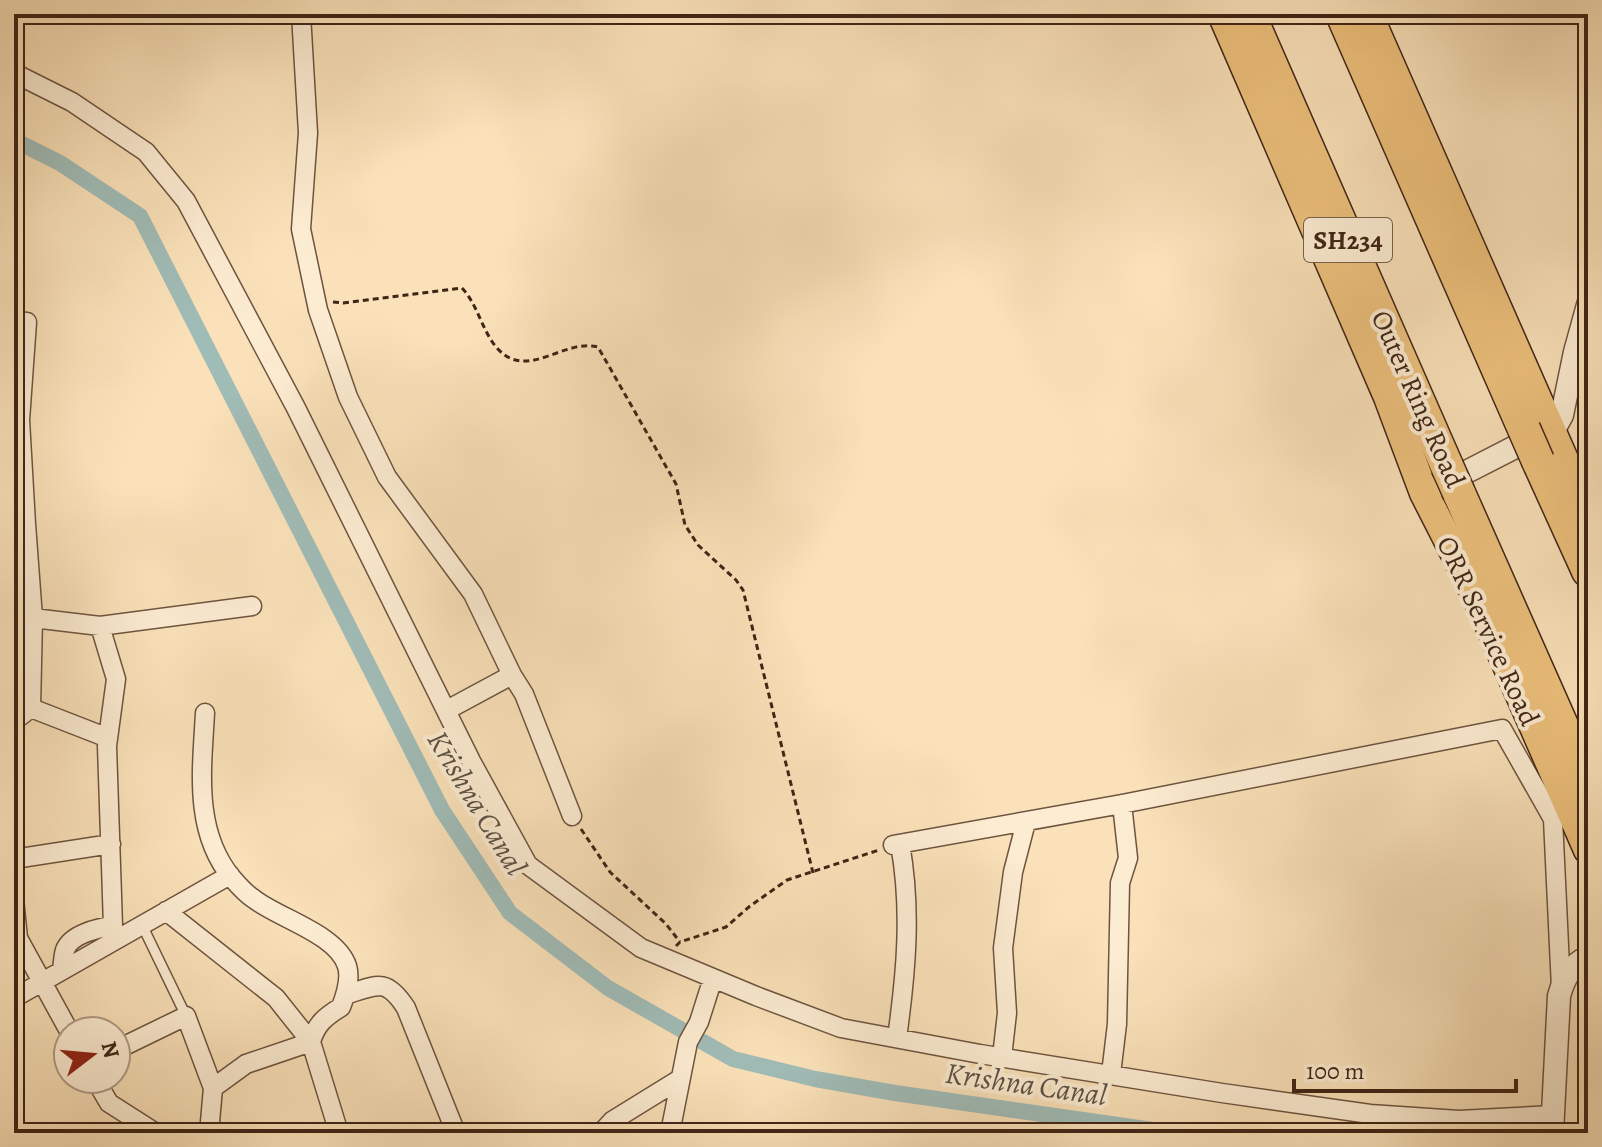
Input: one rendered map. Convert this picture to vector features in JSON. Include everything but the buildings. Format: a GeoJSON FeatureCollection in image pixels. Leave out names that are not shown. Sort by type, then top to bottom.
{"type":"FeatureCollection","features":[{"type":"Feature","properties":{"kind":"highway","name":"Outer Ring Road"},"geometry":{"type":"LineString","coordinates":[[1249,14],[1588,784]]}},
{"type":"Feature","properties":{"kind":"highway","name":"SH234"},"geometry":{"type":"LineString","coordinates":[[1342,14],[1538,429],[1538,461],[1588,571]]}},
{"type":"Feature","properties":{"kind":"main road","name":"ORR Service Road"},"geometry":{"type":"LineString","coordinates":[[1222,14],[1388,397],[1424,493],[1471,585],[1588,850]]}},
{"type":"Feature","properties":{"kind":"main road"},"geometry":{"type":"LineString","coordinates":[[1368,14],[1538,429],[1588,514]]}},
{"type":"Feature","properties":{"kind":"street"},"geometry":{"type":"LineString","coordinates":[[301,14],[308,133],[301,229],[316,301],[348,397],[387,477],[473,594],[524,694],[572,816]]}},
{"type":"Feature","properties":{"kind":"street"},"geometry":{"type":"LineString","coordinates":[[14,73],[72,102],[146,152],[186,201],[303,422],[471,761],[528,865],[641,948],[841,1028],[1002,1057],[1222,1093],[1370,1114],[1552,1124],[1561,988],[1553,819],[1502,729],[897,845],[906,877],[907,949],[897,1038]]}},
{"type":"Feature","properties":{"kind":"street"},"geometry":{"type":"LineString","coordinates":[[1424,493],[1562,415],[1588,305]]}},
{"type":"Feature","properties":{"kind":"street"},"geometry":{"type":"LineString","coordinates":[[14,321],[27,322],[17,420],[20,523],[33,618],[31,708]]}},
{"type":"Feature","properties":{"kind":"street"},"geometry":{"type":"LineString","coordinates":[[14,619],[33,618],[100,626],[252,606]]}},
{"type":"Feature","properties":{"kind":"street"},"geometry":{"type":"LineString","coordinates":[[62,970],[65,949],[72,940],[98,928],[113,926],[108,738],[116,679],[100,626]]}},
{"type":"Feature","properties":{"kind":"street"},"geometry":{"type":"LineString","coordinates":[[447,710],[512,675]]}},
{"type":"Feature","properties":{"kind":"street"},"geometry":{"type":"LineString","coordinates":[[14,721],[31,708]]}},
{"type":"Feature","properties":{"kind":"street"},"geometry":{"type":"LineString","coordinates":[[31,708],[108,738]]}},
{"type":"Feature","properties":{"kind":"street"},"geometry":{"type":"LineString","coordinates":[[205,713],[201,790],[209,837],[230,875],[254,900],[330,944],[346,963],[349,976],[341,1007],[314,1028],[311,1042]]}},
{"type":"Feature","properties":{"kind":"street"},"geometry":{"type":"LineString","coordinates":[[1111,1074],[1117,1024],[1119,892],[1128,858],[1122,804]]}},
{"type":"Feature","properties":{"kind":"street"},"geometry":{"type":"LineString","coordinates":[[1002,1057],[1007,1013],[1003,948],[1013,872],[1026,822]]}},
{"type":"Feature","properties":{"kind":"street"},"geometry":{"type":"LineString","coordinates":[[14,859],[111,844]]}},
{"type":"Feature","properties":{"kind":"street"},"geometry":{"type":"LineString","coordinates":[[14,998],[230,875]]}},
{"type":"Feature","properties":{"kind":"street"},"geometry":{"type":"LineString","coordinates":[[14,899],[18,938],[61,1015]]}},
{"type":"Feature","properties":{"kind":"street"},"geometry":{"type":"LineString","coordinates":[[166,911],[276,998],[311,1042],[339,1133]]}},
{"type":"Feature","properties":{"kind":"street"},"geometry":{"type":"LineString","coordinates":[[1561,988],[1573,967],[1588,957]]}},
{"type":"Feature","properties":{"kind":"street"},"geometry":{"type":"LineString","coordinates":[[670,1133],[688,1042],[699,1022],[713,978]]}},
{"type":"Feature","properties":{"kind":"street"},"geometry":{"type":"LineString","coordinates":[[345,995],[372,987],[386,986],[395,991],[406,1008],[456,1133]]}},
{"type":"Feature","properties":{"kind":"street"},"geometry":{"type":"LineString","coordinates":[[132,1042],[186,1016],[213,1088],[209,1133]]}},
{"type":"Feature","properties":{"kind":"street"},"geometry":{"type":"LineString","coordinates":[[213,1088],[246,1064],[311,1042]]}},
{"type":"Feature","properties":{"kind":"street"},"geometry":{"type":"LineString","coordinates":[[601,1133],[612,1121],[680,1079]]}},
{"type":"Feature","properties":{"kind":"street"},"geometry":{"type":"LineString","coordinates":[[104,1095],[109,1103],[156,1133]]}},
{"type":"Feature","properties":{"kind":"lane"},"geometry":{"type":"LineString","coordinates":[[142,925],[186,1016]]}},
{"type":"Feature","properties":{"kind":"path"},"geometry":{"type":"LineString","coordinates":[[316,301],[343,303],[455,286],[468,294],[497,348],[511,359],[526,362],[586,343],[598,347],[676,484],[685,525],[698,545],[743,590],[813,873]]}},
{"type":"Feature","properties":{"kind":"path"},"geometry":{"type":"LineString","coordinates":[[572,816],[610,872],[666,924],[680,942]]}},
{"type":"Feature","properties":{"kind":"path"},"geometry":{"type":"LineString","coordinates":[[665,957],[680,942],[726,927],[787,880],[897,845]]}},
{"type":"Feature","properties":{"kind":"waterway","name":"Krishna Canal"},"geometry":{"type":"LineString","coordinates":[[14,140],[60,163],[140,216],[442,810],[510,913],[608,988],[733,1059],[815,1079],[895,1093],[1174,1133]]}}]}
